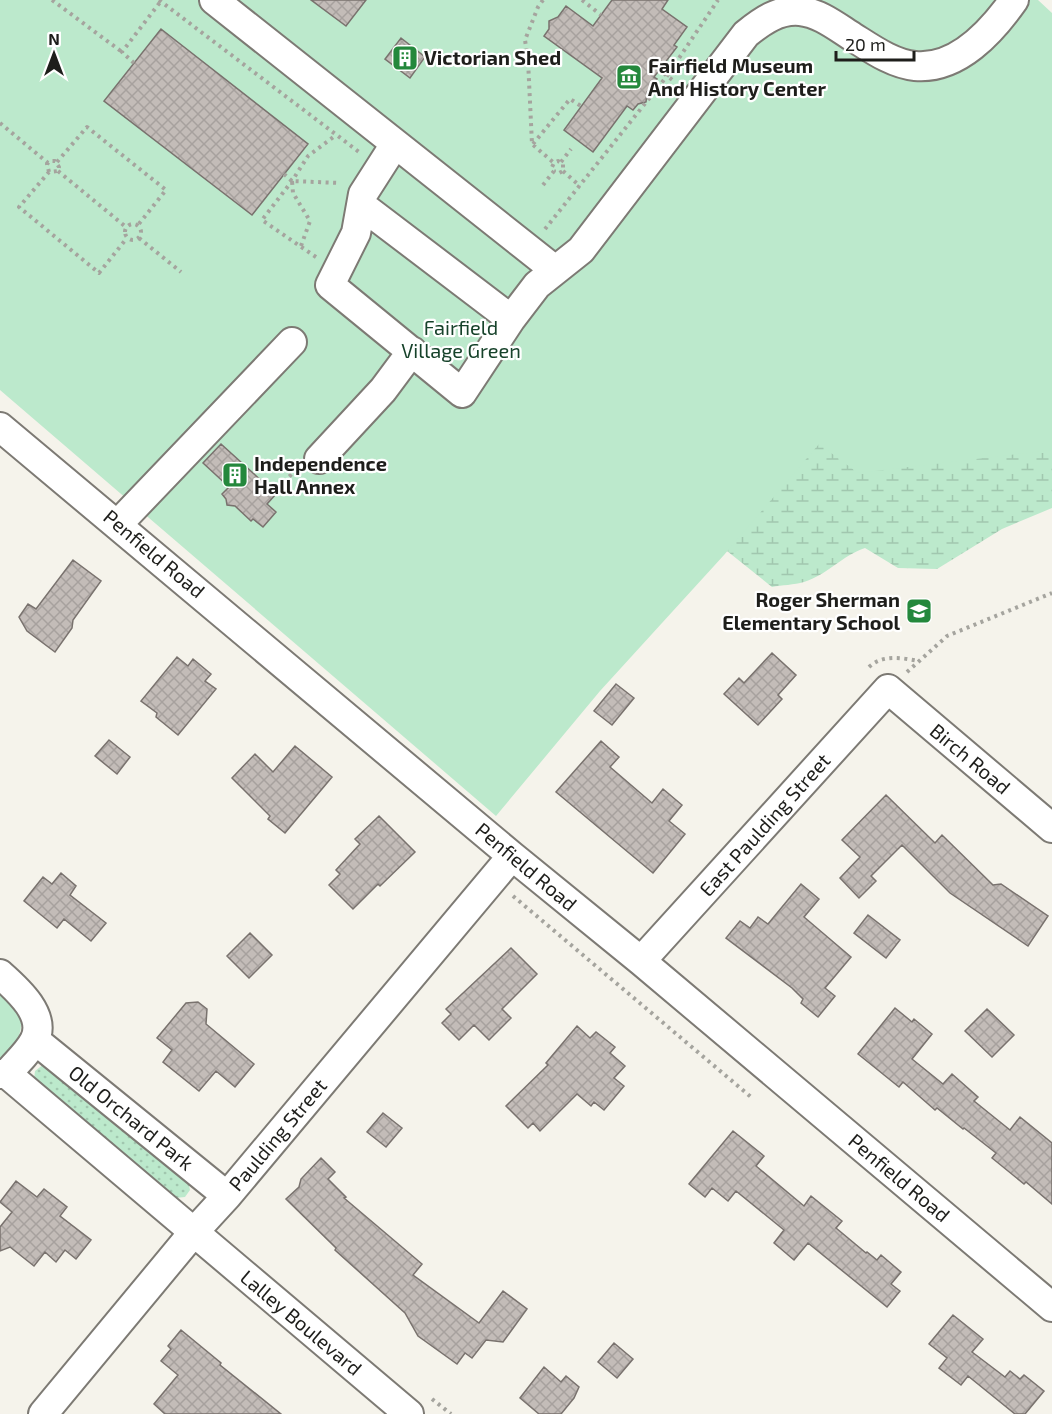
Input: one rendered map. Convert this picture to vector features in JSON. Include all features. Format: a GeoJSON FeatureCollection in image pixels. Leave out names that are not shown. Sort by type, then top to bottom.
{"type":"FeatureCollection","features":[{"type":"Feature","properties":{"kind":"street"},"geometry":{"type":"LineString","coordinates":[[214,0],[555,270]]}},
{"type":"Feature","properties":{"kind":"street"},"geometry":{"type":"LineString","coordinates":[[395,144],[362,199],[356,233],[330,285],[462,393],[511,319],[537,285],[581,250],[746,34],[775,7],[817,15],[892,60],[915,66],[936,65],[958,56],[994,27],[1014,0]]}},
{"type":"Feature","properties":{"kind":"street"},"geometry":{"type":"LineString","coordinates":[[362,199],[511,319]]}},
{"type":"Feature","properties":{"kind":"street"},"geometry":{"type":"LineString","coordinates":[[118,524],[292,342]]}},
{"type":"Feature","properties":{"kind":"street"},"geometry":{"type":"LineString","coordinates":[[319,459],[383,390],[412,351]]}},
{"type":"Feature","properties":{"kind":"street","name":"Penfield Road"},"geometry":{"type":"LineString","coordinates":[[0,427],[1052,1307]]}},
{"type":"Feature","properties":{"kind":"street","name":"Birch Road"},"geometry":{"type":"LineString","coordinates":[[888,689],[1052,828]]}},
{"type":"Feature","properties":{"kind":"street","name":"East Paulding Street"},"geometry":{"type":"LineString","coordinates":[[641,961],[888,689]]}},
{"type":"Feature","properties":{"kind":"street","name":"Paulding Street"},"geometry":{"type":"LineString","coordinates":[[43,1414],[512,856]]}},
{"type":"Feature","properties":{"kind":"street"},"geometry":{"type":"LineString","coordinates":[[0,974],[21,993],[31,1006],[37,1029],[35,1040],[3,1074],[193,1233]]}},
{"type":"Feature","properties":{"kind":"street","name":"Old Orchard Park"},"geometry":{"type":"LineString","coordinates":[[35,1040],[227,1196]]}},
{"type":"Feature","properties":{"kind":"street","name":"Lalley Boulevard"},"geometry":{"type":"LineString","coordinates":[[193,1233],[409,1414]]}},
{"type":"Feature","properties":{"kind":"path"},"geometry":{"type":"LineString","coordinates":[[52,0],[134,63]]}},
{"type":"Feature","properties":{"kind":"path"},"geometry":{"type":"LineString","coordinates":[[122,52],[161,0],[379,168]]}},
{"type":"Feature","properties":{"kind":"path"},"geometry":{"type":"LineString","coordinates":[[543,0],[525,40],[532,144],[554,163],[561,162],[572,149]]}},
{"type":"Feature","properties":{"kind":"path"},"geometry":{"type":"LineString","coordinates":[[582,0],[601,15]]}},
{"type":"Feature","properties":{"kind":"path"},"geometry":{"type":"LineString","coordinates":[[529,250],[667,76],[718,0]]}},
{"type":"Feature","properties":{"kind":"path"},"geometry":{"type":"LineString","coordinates":[[532,144],[570,99],[581,106]]}},
{"type":"Feature","properties":{"kind":"path"},"geometry":{"type":"LineString","coordinates":[[0,123],[48,163]]}},
{"type":"Feature","properties":{"kind":"path"},"geometry":{"type":"LineString","coordinates":[[57,162],[87,127],[166,190],[138,225]]}},
{"type":"Feature","properties":{"kind":"path"},"geometry":{"type":"LineString","coordinates":[[336,135],[308,156],[262,220],[338,270]]}},
{"type":"Feature","properties":{"kind":"path"},"geometry":{"type":"LineString","coordinates":[[48,163],[53,160],[57,162]]}},
{"type":"Feature","properties":{"kind":"path"},"geometry":{"type":"LineString","coordinates":[[57,162],[58,171]]}},
{"type":"Feature","properties":{"kind":"path"},"geometry":{"type":"LineString","coordinates":[[561,162],[564,166],[563,171]]}},
{"type":"Feature","properties":{"kind":"path"},"geometry":{"type":"LineString","coordinates":[[48,163],[47,169],[50,172]]}},
{"type":"Feature","properties":{"kind":"path"},"geometry":{"type":"LineString","coordinates":[[554,163],[552,167],[554,171]]}},
{"type":"Feature","properties":{"kind":"path"},"geometry":{"type":"LineString","coordinates":[[126,227],[58,171],[50,172],[19,207],[99,273],[127,238]]}},
{"type":"Feature","properties":{"kind":"path"},"geometry":{"type":"LineString","coordinates":[[554,171],[559,173],[563,171]]}},
{"type":"Feature","properties":{"kind":"path"},"geometry":{"type":"LineString","coordinates":[[543,185],[554,171]]}},
{"type":"Feature","properties":{"kind":"path"},"geometry":{"type":"LineString","coordinates":[[563,171],[580,186]]}},
{"type":"Feature","properties":{"kind":"path"},"geometry":{"type":"LineString","coordinates":[[284,174],[292,181],[339,183],[362,199]]}},
{"type":"Feature","properties":{"kind":"path"},"geometry":{"type":"LineString","coordinates":[[292,181],[293,193],[310,221],[301,246]]}},
{"type":"Feature","properties":{"kind":"path"},"geometry":{"type":"LineString","coordinates":[[126,227],[132,224],[138,225]]}},
{"type":"Feature","properties":{"kind":"path"},"geometry":{"type":"LineString","coordinates":[[126,227],[127,238],[134,241],[139,238],[141,231],[138,225]]}},
{"type":"Feature","properties":{"kind":"path"},"geometry":{"type":"LineString","coordinates":[[139,238],[181,272]]}},
{"type":"Feature","properties":{"kind":"path"},"geometry":{"type":"LineString","coordinates":[[888,689],[947,636],[1052,593]]}},
{"type":"Feature","properties":{"kind":"path"},"geometry":{"type":"LineString","coordinates":[[493,879],[751,1097]]}},
{"type":"Feature","properties":{"kind":"green space","name":"Fairfield Village Green"},"geometry":{"type":"Polygon","coordinates":[[[0,0],[1038,0],[1052,13],[1052,450],[858,473],[819,444],[724,555],[600,691],[496,816],[0,390],[0,0]]]}},
{"type":"Feature","properties":{"kind":"green space"},"geometry":{"type":"Polygon","coordinates":[[[1052,26],[1052,508],[1002,529],[937,569],[898,568],[865,548],[849,555],[812,579],[772,587],[727,551],[1052,26]]]}},
{"type":"Feature","properties":{"kind":"green space"},"geometry":{"type":"Polygon","coordinates":[[[0,992],[17,1010],[21,1024],[15,1043],[0,1058],[0,992]]]}},
{"type":"Feature","properties":{"kind":"green space"},"geometry":{"type":"Polygon","coordinates":[[[44,1064],[188,1181],[190,1190],[185,1197],[175,1198],[34,1079],[35,1071],[44,1064]]]}},
{"type":"Feature","properties":{"kind":"building"},"geometry":{"type":"Polygon","coordinates":[[[311,0],[366,0],[346,26],[311,0]]]}},
{"type":"Feature","properties":{"kind":"building","name":"Fairfield Museum And History Center"},"geometry":{"type":"Polygon","coordinates":[[[612,0],[668,0],[662,9],[687,27],[674,45],[677,47],[654,77],[657,79],[647,92],[646,102],[638,104],[633,110],[627,106],[593,152],[564,130],[602,78],[544,36],[549,29],[549,21],[558,17],[566,6],[593,26],[612,0]]]}},
{"type":"Feature","properties":{"kind":"building"},"geometry":{"type":"Polygon","coordinates":[[[161,29],[308,144],[252,215],[104,101],[161,29]]]}},
{"type":"Feature","properties":{"kind":"building","name":"Victorian Shed"},"geometry":{"type":"Polygon","coordinates":[[[401,38],[425,57],[410,78],[385,59],[401,38]]]}},
{"type":"Feature","properties":{"kind":"building","name":"Independence Hall Annex"},"geometry":{"type":"Polygon","coordinates":[[[221,444],[276,494],[267,504],[276,512],[263,527],[253,519],[251,521],[235,506],[227,505],[222,494],[229,487],[203,463],[221,444]]]}},
{"type":"Feature","properties":{"kind":"building"},"geometry":{"type":"Polygon","coordinates":[[[73,560],[101,581],[73,620],[72,628],[55,652],[27,631],[19,617],[28,604],[36,609],[73,560]]]}},
{"type":"Feature","properties":{"kind":"building"},"geometry":{"type":"Polygon","coordinates":[[[772,653],[796,675],[778,695],[782,699],[758,725],[724,694],[739,678],[744,683],[772,653]]]}},
{"type":"Feature","properties":{"kind":"building"},"geometry":{"type":"Polygon","coordinates":[[[177,657],[188,666],[193,659],[211,674],[205,681],[216,689],[178,735],[156,717],[157,713],[141,701],[177,657]]]}},
{"type":"Feature","properties":{"kind":"building"},"geometry":{"type":"Polygon","coordinates":[[[616,684],[634,698],[612,725],[594,711],[616,684]]]}},
{"type":"Feature","properties":{"kind":"building"},"geometry":{"type":"Polygon","coordinates":[[[109,740],[130,757],[117,774],[95,756],[109,740]]]}},
{"type":"Feature","properties":{"kind":"building"},"geometry":{"type":"Polygon","coordinates":[[[601,741],[619,757],[610,767],[652,803],[663,789],[682,805],[669,821],[685,834],[653,873],[556,792],[601,741]]]}},
{"type":"Feature","properties":{"kind":"building"},"geometry":{"type":"Polygon","coordinates":[[[295,746],[332,777],[285,833],[268,819],[270,816],[232,778],[255,754],[273,772],[295,746]]]}},
{"type":"Feature","properties":{"kind":"building"},"geometry":{"type":"Polygon","coordinates":[[[886,795],[935,843],[942,835],[993,885],[1001,884],[1048,916],[1028,946],[950,893],[902,845],[871,876],[876,881],[859,898],[840,878],[860,857],[842,840],[886,795]]]}},
{"type":"Feature","properties":{"kind":"building"},"geometry":{"type":"Polygon","coordinates":[[[379,816],[415,852],[353,909],[329,885],[340,874],[336,870],[360,844],[355,839],[379,816]]]}},
{"type":"Feature","properties":{"kind":"building"},"geometry":{"type":"Polygon","coordinates":[[[61,873],[76,886],[70,895],[106,923],[91,941],[64,919],[57,928],[24,901],[43,877],[52,884],[61,873]]]}},
{"type":"Feature","properties":{"kind":"building"},"geometry":{"type":"Polygon","coordinates":[[[801,884],[819,899],[804,917],[851,957],[825,988],[835,996],[818,1017],[801,1003],[803,999],[792,988],[726,938],[740,921],[750,928],[758,917],[768,924],[801,884]]]}},
{"type":"Feature","properties":{"kind":"building"},"geometry":{"type":"Polygon","coordinates":[[[868,915],[900,940],[886,958],[854,933],[868,915]]]}},
{"type":"Feature","properties":{"kind":"building"},"geometry":{"type":"Polygon","coordinates":[[[250,933],[272,955],[249,978],[227,956],[250,933]]]}},
{"type":"Feature","properties":{"kind":"building"},"geometry":{"type":"Polygon","coordinates":[[[511,948],[537,974],[502,1009],[511,1018],[489,1040],[474,1025],[459,1040],[442,1023],[451,1014],[446,1009],[511,948]]]}},
{"type":"Feature","properties":{"kind":"building"},"geometry":{"type":"Polygon","coordinates":[[[198,1002],[207,1009],[206,1024],[254,1064],[235,1087],[216,1071],[199,1091],[163,1062],[172,1050],[157,1038],[186,1003],[198,1002]]]}},
{"type":"Feature","properties":{"kind":"building"},"geometry":{"type":"Polygon","coordinates":[[[895,1008],[912,1022],[914,1019],[932,1034],[912,1059],[943,1084],[952,1074],[978,1097],[974,1101],[1010,1130],[1020,1117],[1052,1143],[1052,1204],[992,1158],[996,1153],[964,1128],[937,1108],[935,1110],[903,1082],[899,1087],[858,1054],[895,1008]]]}},
{"type":"Feature","properties":{"kind":"building"},"geometry":{"type":"Polygon","coordinates":[[[987,1009],[1014,1035],[992,1057],[965,1031],[987,1009]]]}},
{"type":"Feature","properties":{"kind":"building"},"geometry":{"type":"Polygon","coordinates":[[[577,1026],[590,1038],[596,1032],[615,1047],[610,1053],[625,1066],[614,1078],[624,1086],[604,1110],[594,1102],[591,1106],[577,1094],[540,1131],[533,1123],[528,1128],[506,1106],[548,1065],[546,1063],[577,1026]]]}},
{"type":"Feature","properties":{"kind":"building"},"geometry":{"type":"Polygon","coordinates":[[[383,1113],[402,1128],[386,1147],[367,1132],[383,1113]]]}},
{"type":"Feature","properties":{"kind":"building"},"geometry":{"type":"Polygon","coordinates":[[[733,1131],[764,1156],[756,1166],[804,1206],[811,1196],[842,1221],[836,1228],[866,1253],[877,1260],[881,1255],[901,1272],[891,1284],[900,1291],[887,1307],[808,1243],[794,1260],[774,1243],[784,1230],[736,1191],[728,1201],[712,1188],[705,1197],[689,1184],[733,1131]]]}},
{"type":"Feature","properties":{"kind":"building"},"geometry":{"type":"Polygon","coordinates":[[[321,1158],[335,1172],[328,1179],[346,1197],[344,1198],[422,1264],[413,1275],[479,1323],[503,1291],[527,1309],[503,1342],[486,1340],[472,1358],[465,1353],[457,1364],[418,1336],[405,1313],[335,1250],[336,1248],[286,1199],[299,1187],[301,1179],[321,1158]]]}},
{"type":"Feature","properties":{"kind":"building"},"geometry":{"type":"Polygon","coordinates":[[[16,1181],[37,1197],[44,1189],[67,1207],[60,1216],[91,1240],[76,1259],[65,1250],[56,1262],[45,1252],[34,1266],[10,1247],[0,1251],[0,1227],[12,1212],[0,1202],[16,1181]]]}},
{"type":"Feature","properties":{"kind":"building"},"geometry":{"type":"Polygon","coordinates":[[[953,1315],[983,1339],[972,1352],[1005,1377],[1010,1371],[1020,1379],[1024,1375],[1044,1391],[1025,1414],[1015,1414],[968,1376],[961,1385],[939,1368],[947,1358],[929,1344],[953,1315]]]}},
{"type":"Feature","properties":{"kind":"building"},"geometry":{"type":"Polygon","coordinates":[[[181,1330],[281,1414],[165,1414],[154,1404],[178,1375],[161,1361],[171,1349],[168,1346],[181,1330]]]}},
{"type":"Feature","properties":{"kind":"building"},"geometry":{"type":"Polygon","coordinates":[[[614,1343],[633,1359],[617,1378],[598,1362],[614,1343]]]}},
{"type":"Feature","properties":{"kind":"building"},"geometry":{"type":"Polygon","coordinates":[[[544,1367],[561,1382],[566,1376],[579,1387],[574,1398],[561,1414],[539,1414],[520,1398],[544,1367]]]}},
{"type":"Feature","properties":{"kind":"place","name":"Victorian Shed"},"geometry":{"type":"Point","coordinates":[405,58]}},
{"type":"Feature","properties":{"kind":"place","name":"Fairfield Museum And History Center"},"geometry":{"type":"Point","coordinates":[629,77]}},
{"type":"Feature","properties":{"kind":"place","name":"Independence Hall Annex"},"geometry":{"type":"Point","coordinates":[235,475]}},
{"type":"Feature","properties":{"kind":"place","name":"Roger Sherman Elementary School"},"geometry":{"type":"Point","coordinates":[919,611]}}]}
